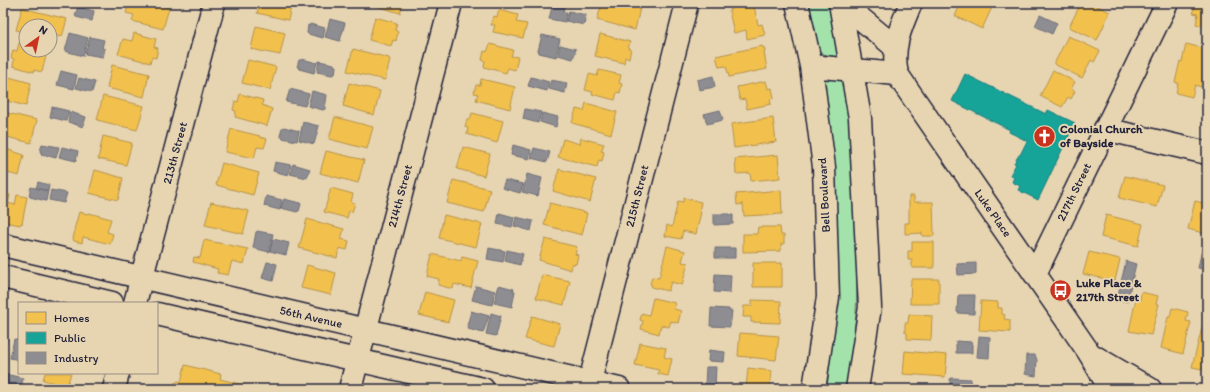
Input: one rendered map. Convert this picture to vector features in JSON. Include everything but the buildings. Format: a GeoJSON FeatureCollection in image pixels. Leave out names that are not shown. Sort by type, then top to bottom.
{"type":"FeatureCollection","features":[{"type":"Feature","properties":{"kind":"street","name":"213th Street"},"geometry":{"type":"LineString","coordinates":[[135,302],[214,3]]}},
{"type":"Feature","properties":{"kind":"street","name":"214th Street"},"geometry":{"type":"LineString","coordinates":[[350,389],[451,3]]}},
{"type":"Feature","properties":{"kind":"street","name":"215th Street"},"geometry":{"type":"LineString","coordinates":[[588,386],[687,3]]}},
{"type":"Feature","properties":{"kind":"street","name":"Bell Boulevard"},"geometry":{"type":"LineString","coordinates":[[797,3],[811,66],[824,167],[828,297],[814,389]]}},
{"type":"Feature","properties":{"kind":"street"},"geometry":{"type":"LineString","coordinates":[[841,3],[895,47]]}},
{"type":"Feature","properties":{"kind":"street"},"geometry":{"type":"LineString","coordinates":[[841,3],[860,118],[870,307],[856,389]]}},
{"type":"Feature","properties":{"kind":"street","name":"Luke Place"},"geometry":{"type":"LineString","coordinates":[[911,3],[895,47],[895,65],[897,74],[1090,354],[1150,389]]}},
{"type":"Feature","properties":{"kind":"street","name":"217th Street"},"geometry":{"type":"LineString","coordinates":[[1035,274],[1167,3]]}},
{"type":"Feature","properties":{"kind":"street"},"geometry":{"type":"LineString","coordinates":[[811,66],[897,74]]}},
{"type":"Feature","properties":{"kind":"street"},"geometry":{"type":"LineString","coordinates":[[1105,129],[1207,153]]}},
{"type":"Feature","properties":{"kind":"street","name":"56th Avenue"},"geometry":{"type":"LineString","coordinates":[[3,245],[365,330],[588,386],[619,389]]}},
{"type":"Feature","properties":{"kind":"street"},"geometry":{"type":"LineString","coordinates":[[3,277],[108,302]]}},
{"type":"Feature","properties":{"kind":"street"},"geometry":{"type":"LineString","coordinates":[[158,314],[358,359],[483,389]]}},
{"type":"Feature","properties":{"kind":"street"},"geometry":{"type":"LineString","coordinates":[[1090,354],[1110,389]]}},
{"type":"Feature","properties":{"kind":"street"},"geometry":{"type":"LineString","coordinates":[[114,389],[118,374]]}},
{"type":"Feature","properties":{"kind":"green space"},"geometry":{"type":"Polygon","coordinates":[[[809,3],[830,3],[839,56],[837,57],[823,54],[819,50],[809,3]]]}},
{"type":"Feature","properties":{"kind":"green space"},"geometry":{"type":"Polygon","coordinates":[[[823,77],[842,78],[849,105],[858,253],[856,314],[848,389],[827,389],[835,308],[823,77]]]}},
{"type":"Feature","properties":{"kind":"place","name":"Colonial Church of Bayside"},"geometry":{"type":"Point","coordinates":[1044,136]}},
{"type":"Feature","properties":{"kind":"place","name":"Luke Place & 217th Street"},"geometry":{"type":"Point","coordinates":[1060,290]}}]}
